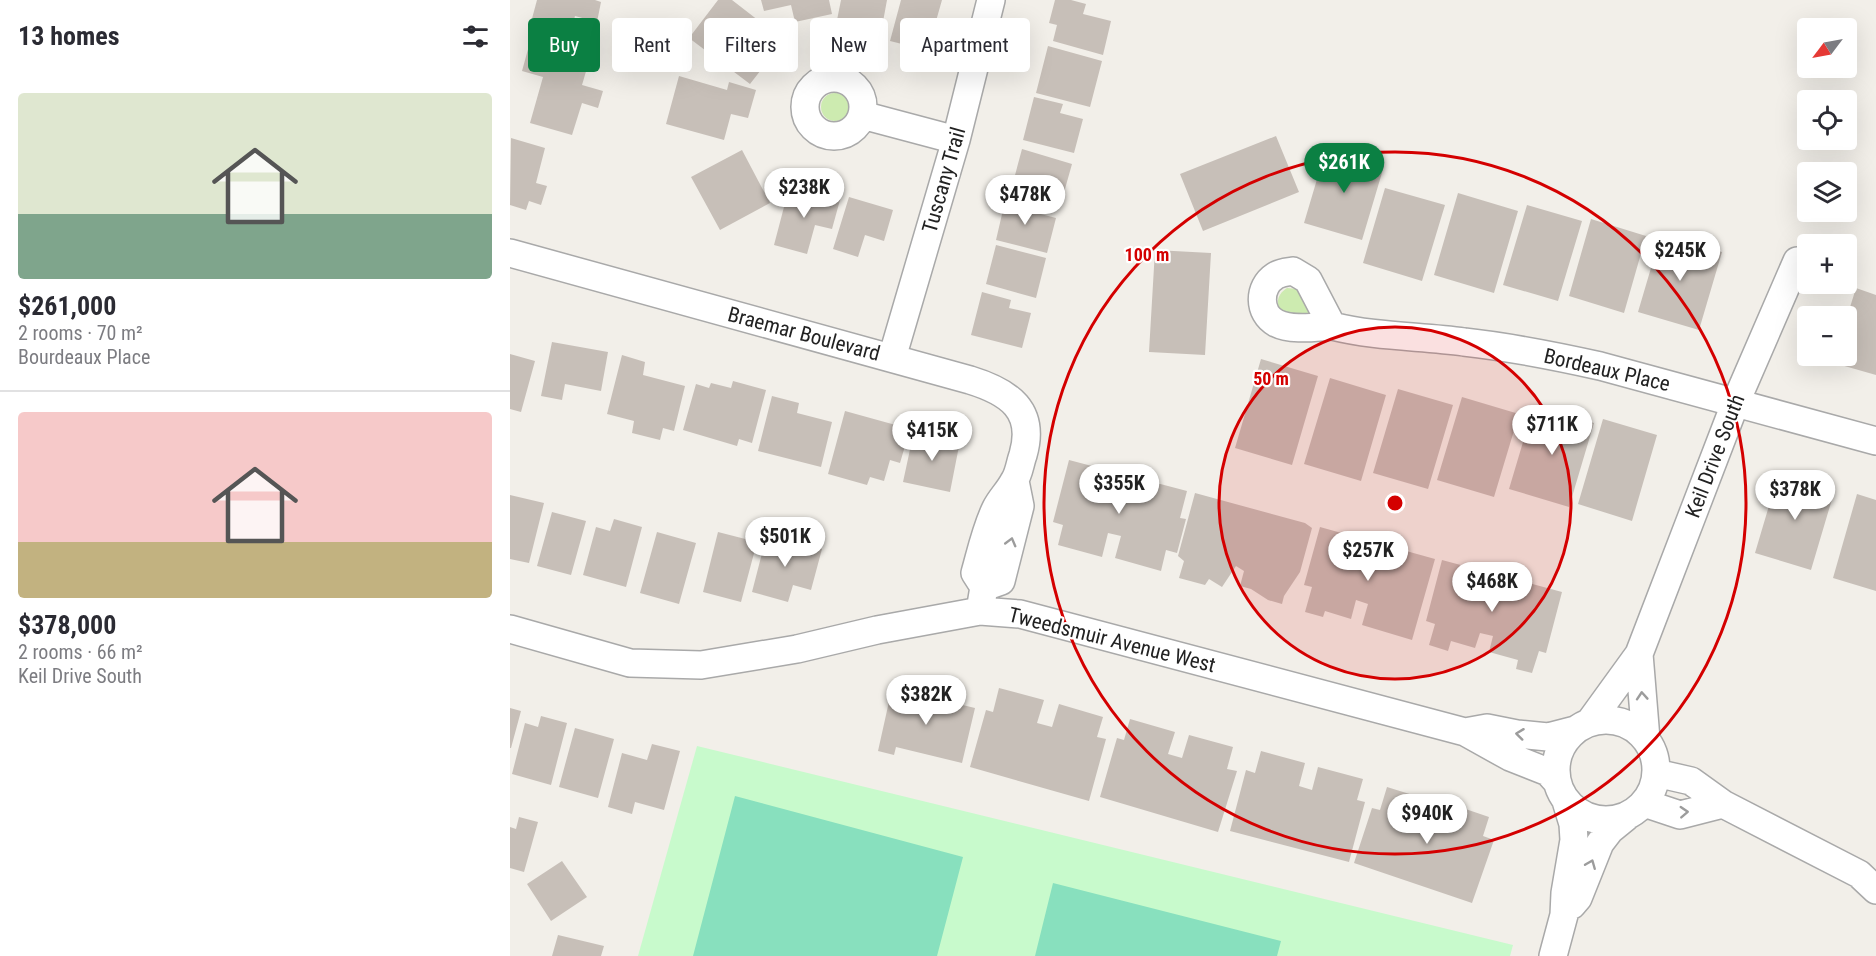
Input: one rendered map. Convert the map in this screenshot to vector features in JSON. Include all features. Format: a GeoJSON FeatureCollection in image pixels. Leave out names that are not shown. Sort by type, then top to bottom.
{"type":"FeatureCollection","features":[{"type":"Feature","properties":{"kind":"street","name":"Tuscany Trail"},"geometry":{"type":"LineString","coordinates":[[892,358],[956,140],[991,0]]}},
{"type":"Feature","properties":{"kind":"street"},"geometry":{"type":"LineString","coordinates":[[862,115],[956,140]]}},
{"type":"Feature","properties":{"kind":"street","name":"Braemar Boulevard"},"geometry":{"type":"LineString","coordinates":[[510,253],[892,358],[988,386],[1007,395],[1020,408],[1025,423],[1026,438],[1015,481],[1020,506],[1000,581],[982,599]]}},
{"type":"Feature","properties":{"kind":"street","name":"Keil Drive South"},"geometry":{"type":"LineString","coordinates":[[1582,727],[1639,654],[1735,404],[1797,261]]}},
{"type":"Feature","properties":{"kind":"street","name":"Bordeaux Place"},"geometry":{"type":"LineString","coordinates":[[1332,326],[1355,332],[1464,342],[1554,356],[1600,366],[1876,441]]}},
{"type":"Feature","properties":{"kind":"street","name":"Tweedsmuir Avenue West"},"geometry":{"type":"LineString","coordinates":[[510,629],[630,663],[701,665],[797,649],[877,630],[982,599],[1020,614],[1465,732],[1510,757],[1548,772],[1562,792]]}},
{"type":"Feature","properties":{"kind":"street","name":"Keil Drive South"},"geometry":{"type":"LineString","coordinates":[[1639,654],[1646,739]]}},
{"type":"Feature","properties":{"kind":"street"},"geometry":{"type":"LineString","coordinates":[[1553,956],[1564,915],[1565,893],[1574,840],[1573,824],[1562,792],[1557,763],[1563,745],[1582,727],[1604,720],[1620,722],[1634,728],[1646,739],[1653,752],[1657,768],[1655,783],[1649,797],[1610,830],[1600,843],[1578,898],[1564,915]]}},
{"type":"Feature","properties":{"kind":"street","name":"Tweedsmuir Avenue West"},"geometry":{"type":"LineString","coordinates":[[1465,732],[1487,728],[1548,737],[1582,727]]}},
{"type":"Feature","properties":{"kind":"street"},"geometry":{"type":"LineString","coordinates":[[1656,773],[1691,781],[1723,804],[1859,874],[1876,890]]}},
{"type":"Feature","properties":{"kind":"street"},"geometry":{"type":"LineString","coordinates":[[1562,792],[1579,813],[1594,819],[1610,821],[1635,810],[1680,814],[1723,804]]}},
{"type":"Feature","properties":{"kind":"green space"},"geometry":{"type":"Polygon","coordinates":[[[835,93],[845,97],[849,107],[845,117],[835,121],[825,117],[821,107],[825,97],[835,93]]]}},
{"type":"Feature","properties":{"kind":"green space"},"geometry":{"type":"Polygon","coordinates":[[[1287,288],[1297,289],[1318,318],[1284,313],[1279,307],[1278,300],[1287,288]]]}},
{"type":"Feature","properties":{"kind":"green space"},"geometry":{"type":"Polygon","coordinates":[[[697,746],[1513,945],[1510,956],[638,956],[697,746]]]}},
{"type":"Feature","properties":{"kind":"green space"},"geometry":{"type":"Polygon","coordinates":[[[735,796],[963,857],[937,956],[693,956],[735,796]]]}},
{"type":"Feature","properties":{"kind":"green space"},"geometry":{"type":"Polygon","coordinates":[[[1053,883],[1281,941],[1277,956],[1035,956],[1053,883]]]}},
{"type":"Feature","properties":{"kind":"building"},"geometry":{"type":"Polygon","coordinates":[[[537,0],[595,0],[601,2],[598,18],[575,16],[574,18],[532,18],[537,0]]]}},
{"type":"Feature","properties":{"kind":"building"},"geometry":{"type":"Polygon","coordinates":[[[718,0],[732,0],[755,18],[704,18],[718,0]]]}},
{"type":"Feature","properties":{"kind":"building"},"geometry":{"type":"Polygon","coordinates":[[[761,0],[829,0],[832,14],[798,21],[798,18],[794,18],[791,5],[764,11],[761,0]]]}},
{"type":"Feature","properties":{"kind":"building"},"geometry":{"type":"Polygon","coordinates":[[[841,0],[887,0],[884,18],[837,18],[841,0]]]}},
{"type":"Feature","properties":{"kind":"building"},"geometry":{"type":"Polygon","coordinates":[[[901,0],[942,0],[937,18],[900,18],[900,44],[890,41],[901,0]]]}},
{"type":"Feature","properties":{"kind":"building"},"geometry":{"type":"Polygon","coordinates":[[[1055,0],[1071,0],[1086,4],[1083,14],[1111,21],[1103,55],[1053,41],[1057,25],[1049,23],[1055,0]]]}},
{"type":"Feature","properties":{"kind":"building"},"geometry":{"type":"Polygon","coordinates":[[[704,18],[704,49],[692,40],[692,34],[704,18]]]}},
{"type":"Feature","properties":{"kind":"building"},"geometry":{"type":"Polygon","coordinates":[[[1048,46],[1102,61],[1090,107],[1036,93],[1048,46]]]}},
{"type":"Feature","properties":{"kind":"building"},"geometry":{"type":"Polygon","coordinates":[[[528,49],[528,72],[586,72],[582,85],[603,91],[598,108],[582,103],[572,135],[530,123],[543,77],[522,71],[528,49]]]}},
{"type":"Feature","properties":{"kind":"building"},"geometry":{"type":"Polygon","coordinates":[[[734,72],[759,72],[750,84],[734,72]]]}},
{"type":"Feature","properties":{"kind":"building"},"geometry":{"type":"Polygon","coordinates":[[[679,76],[727,90],[729,82],[756,90],[748,118],[731,114],[724,140],[666,124],[679,76]]]}},
{"type":"Feature","properties":{"kind":"building"},"geometry":{"type":"Polygon","coordinates":[[[1034,97],[1063,104],[1060,113],[1083,119],[1074,153],[1023,140],[1034,97]]]}},
{"type":"Feature","properties":{"kind":"building"},"geometry":{"type":"Polygon","coordinates":[[[1276,136],[1299,192],[1203,231],[1180,174],[1276,136]]]}},
{"type":"Feature","properties":{"kind":"building"},"geometry":{"type":"Polygon","coordinates":[[[511,138],[545,148],[536,183],[547,186],[541,205],[529,201],[526,210],[510,205],[511,138]]]}},
{"type":"Feature","properties":{"kind":"building"},"geometry":{"type":"Polygon","coordinates":[[[1022,149],[1072,164],[1063,196],[1046,191],[1044,200],[1011,190],[1022,149]]]}},
{"type":"Feature","properties":{"kind":"building"},"geometry":{"type":"Polygon","coordinates":[[[1326,149],[1384,166],[1362,240],[1304,223],[1326,149]]]}},
{"type":"Feature","properties":{"kind":"building"},"geometry":{"type":"Polygon","coordinates":[[[742,150],[770,203],[720,230],[691,177],[742,150]]]}},
{"type":"Feature","properties":{"kind":"building"},"geometry":{"type":"Polygon","coordinates":[[[789,188],[840,200],[832,229],[815,225],[807,254],[774,245],[789,188]]]}},
{"type":"Feature","properties":{"kind":"building"},"geometry":{"type":"Polygon","coordinates":[[[1385,188],[1445,205],[1422,281],[1363,263],[1385,188]]]}},
{"type":"Feature","properties":{"kind":"building"},"geometry":{"type":"Polygon","coordinates":[[[1458,193],[1518,211],[1494,293],[1434,275],[1458,193]]]}},
{"type":"Feature","properties":{"kind":"building"},"geometry":{"type":"Polygon","coordinates":[[[849,197],[893,210],[884,241],[865,235],[858,257],[833,249],[849,197]]]}},
{"type":"Feature","properties":{"kind":"building"},"geometry":{"type":"Polygon","coordinates":[[[1006,197],[1035,204],[1033,212],[1056,218],[1047,253],[996,240],[1006,197]]]}},
{"type":"Feature","properties":{"kind":"building"},"geometry":{"type":"Polygon","coordinates":[[[1527,205],[1582,221],[1558,301],[1503,285],[1527,205]]]}},
{"type":"Feature","properties":{"kind":"building"},"geometry":{"type":"Polygon","coordinates":[[[1591,219],[1646,236],[1624,313],[1569,296],[1591,219]]]}},
{"type":"Feature","properties":{"kind":"building"},"geometry":{"type":"Polygon","coordinates":[[[1661,234],[1722,252],[1699,330],[1638,312],[1661,234]]]}},
{"type":"Feature","properties":{"kind":"building"},"geometry":{"type":"Polygon","coordinates":[[[996,245],[1046,258],[1036,298],[986,284],[996,245]]]}},
{"type":"Feature","properties":{"kind":"building"},"geometry":{"type":"Polygon","coordinates":[[[1155,250],[1211,253],[1205,355],[1149,352],[1155,250]]]}},
{"type":"Feature","properties":{"kind":"building"},"geometry":{"type":"Polygon","coordinates":[[[1857,288],[1876,295],[1876,375],[1844,366],[1857,366],[1857,306],[1850,306],[1854,294],[1857,294],[1857,288]]]}},
{"type":"Feature","properties":{"kind":"building"},"geometry":{"type":"Polygon","coordinates":[[[982,292],[1011,300],[1009,308],[1031,313],[1022,348],[971,335],[982,292]]]}},
{"type":"Feature","properties":{"kind":"building"},"geometry":{"type":"Polygon","coordinates":[[[552,342],[608,352],[601,391],[565,384],[562,400],[541,396],[552,342]]]}},
{"type":"Feature","properties":{"kind":"building"},"geometry":{"type":"Polygon","coordinates":[[[510,354],[535,361],[521,412],[510,409],[510,354]]]}},
{"type":"Feature","properties":{"kind":"building"},"geometry":{"type":"Polygon","coordinates":[[[622,355],[645,362],[643,375],[685,386],[674,431],[663,428],[660,440],[632,433],[634,421],[607,414],[622,355]]]}},
{"type":"Feature","properties":{"kind":"building"},"geometry":{"type":"Polygon","coordinates":[[[1261,359],[1318,376],[1292,465],[1235,448],[1261,359]]]}},
{"type":"Feature","properties":{"kind":"building"},"geometry":{"type":"Polygon","coordinates":[[[1330,378],[1386,395],[1361,481],[1304,464],[1330,378]]]}},
{"type":"Feature","properties":{"kind":"building"},"geometry":{"type":"Polygon","coordinates":[[[733,381],[766,390],[752,443],[739,439],[737,446],[683,430],[696,384],[709,388],[711,383],[731,388],[733,381]]]}},
{"type":"Feature","properties":{"kind":"building"},"geometry":{"type":"Polygon","coordinates":[[[1398,389],[1453,405],[1428,489],[1373,473],[1398,389]]]}},
{"type":"Feature","properties":{"kind":"building"},"geometry":{"type":"Polygon","coordinates":[[[772,396],[799,403],[797,413],[832,422],[821,467],[758,451],[772,396]]]}},
{"type":"Feature","properties":{"kind":"building"},"geometry":{"type":"Polygon","coordinates":[[[1462,397],[1519,414],[1494,497],[1437,480],[1462,397]]]}},
{"type":"Feature","properties":{"kind":"building"},"geometry":{"type":"Polygon","coordinates":[[[1534,405],[1594,423],[1569,507],[1509,489],[1534,405]]]}},
{"type":"Feature","properties":{"kind":"building"},"geometry":{"type":"Polygon","coordinates":[[[845,411],[910,429],[900,463],[890,460],[884,481],[870,477],[867,485],[828,474],[845,411]]]}},
{"type":"Feature","properties":{"kind":"building"},"geometry":{"type":"Polygon","coordinates":[[[1603,419],[1657,435],[1632,521],[1578,504],[1603,419]]]}},
{"type":"Feature","properties":{"kind":"building"},"geometry":{"type":"Polygon","coordinates":[[[914,431],[960,441],[950,492],[903,482],[914,431]]]}},
{"type":"Feature","properties":{"kind":"building"},"geometry":{"type":"Polygon","coordinates":[[[1069,460],[1187,491],[1180,518],[1186,519],[1177,553],[1166,550],[1161,571],[1115,558],[1121,536],[1108,533],[1102,557],[1058,545],[1063,525],[1053,522],[1069,460]]]}},
{"type":"Feature","properties":{"kind":"building"},"geometry":{"type":"Polygon","coordinates":[[[1779,472],[1835,489],[1811,570],[1755,553],[1779,472]]]}},
{"type":"Feature","properties":{"kind":"building"},"geometry":{"type":"Polygon","coordinates":[[[1195,493],[1305,523],[1312,528],[1300,572],[1284,596],[1282,604],[1268,600],[1251,589],[1240,586],[1244,571],[1236,566],[1222,587],[1209,579],[1205,585],[1179,578],[1184,561],[1178,556],[1195,493]]]}},
{"type":"Feature","properties":{"kind":"building"},"geometry":{"type":"Polygon","coordinates":[[[1857,494],[1876,500],[1876,591],[1833,578],[1857,494]]]}},
{"type":"Feature","properties":{"kind":"building"},"geometry":{"type":"Polygon","coordinates":[[[510,495],[544,503],[529,563],[510,559],[510,495]]]}},
{"type":"Feature","properties":{"kind":"building"},"geometry":{"type":"Polygon","coordinates":[[[552,512],[586,521],[571,575],[537,566],[552,512]]]}},
{"type":"Feature","properties":{"kind":"building"},"geometry":{"type":"Polygon","coordinates":[[[614,519],[642,527],[626,587],[583,575],[596,527],[610,531],[614,519]]]}},
{"type":"Feature","properties":{"kind":"building"},"geometry":{"type":"Polygon","coordinates":[[[1320,527],[1435,559],[1412,640],[1362,625],[1368,604],[1356,600],[1351,619],[1325,611],[1323,617],[1305,612],[1312,587],[1304,585],[1320,527]]]}},
{"type":"Feature","properties":{"kind":"building"},"geometry":{"type":"Polygon","coordinates":[[[657,532],[696,543],[679,604],[640,593],[657,532]]]}},
{"type":"Feature","properties":{"kind":"building"},"geometry":{"type":"Polygon","coordinates":[[[718,532],[757,542],[741,602],[703,592],[718,532]]]}},
{"type":"Feature","properties":{"kind":"building"},"geometry":{"type":"Polygon","coordinates":[[[767,534],[822,549],[811,590],[793,585],[788,602],[752,592],[767,534]]]}},
{"type":"Feature","properties":{"kind":"building"},"geometry":{"type":"Polygon","coordinates":[[[1442,560],[1562,592],[1546,653],[1539,651],[1532,673],[1516,669],[1518,660],[1489,652],[1493,636],[1480,633],[1475,648],[1451,641],[1448,651],[1429,645],[1435,624],[1426,621],[1442,560]]]}},
{"type":"Feature","properties":{"kind":"building"},"geometry":{"type":"Polygon","coordinates":[[[892,688],[975,708],[962,763],[896,747],[894,755],[878,751],[892,688]]]}},
{"type":"Feature","properties":{"kind":"building"},"geometry":{"type":"Polygon","coordinates":[[[999,688],[1044,700],[1037,723],[1052,727],[1059,704],[1103,717],[1097,737],[1106,739],[1089,801],[970,767],[986,710],[993,712],[999,688]]]}},
{"type":"Feature","properties":{"kind":"building"},"geometry":{"type":"Polygon","coordinates":[[[510,708],[521,711],[511,748],[510,748],[510,708]]]}},
{"type":"Feature","properties":{"kind":"building"},"geometry":{"type":"Polygon","coordinates":[[[541,716],[567,723],[551,785],[512,774],[525,723],[538,727],[541,716]]]}},
{"type":"Feature","properties":{"kind":"building"},"geometry":{"type":"Polygon","coordinates":[[[1130,719],[1175,732],[1168,754],[1182,758],[1189,735],[1233,747],[1227,769],[1237,771],[1218,832],[1100,797],[1117,738],[1124,740],[1130,719]]]}},
{"type":"Feature","properties":{"kind":"building"},"geometry":{"type":"Polygon","coordinates":[[[575,728],[614,739],[598,798],[559,787],[575,728]]]}},
{"type":"Feature","properties":{"kind":"building"},"geometry":{"type":"Polygon","coordinates":[[[652,744],[680,751],[664,810],[635,802],[632,814],[608,807],[622,753],[647,760],[652,744]]]}},
{"type":"Feature","properties":{"kind":"building"},"geometry":{"type":"Polygon","coordinates":[[[1261,751],[1305,763],[1299,786],[1312,790],[1318,767],[1363,779],[1357,800],[1365,802],[1349,862],[1230,831],[1246,770],[1255,773],[1261,751]]]}},
{"type":"Feature","properties":{"kind":"building"},"geometry":{"type":"Polygon","coordinates":[[[1387,787],[1432,801],[1425,822],[1437,826],[1445,802],[1489,817],[1483,836],[1494,840],[1472,903],[1354,863],[1372,808],[1380,810],[1387,787]]]}},
{"type":"Feature","properties":{"kind":"building"},"geometry":{"type":"Polygon","coordinates":[[[519,817],[538,822],[524,872],[510,868],[510,827],[516,829],[519,817]]]}},
{"type":"Feature","properties":{"kind":"building"},"geometry":{"type":"Polygon","coordinates":[[[562,861],[587,897],[551,921],[527,884],[562,861]]]}},
{"type":"Feature","properties":{"kind":"building"},"geometry":{"type":"Polygon","coordinates":[[[558,935],[604,946],[601,956],[552,956],[558,935]]]}}]}
